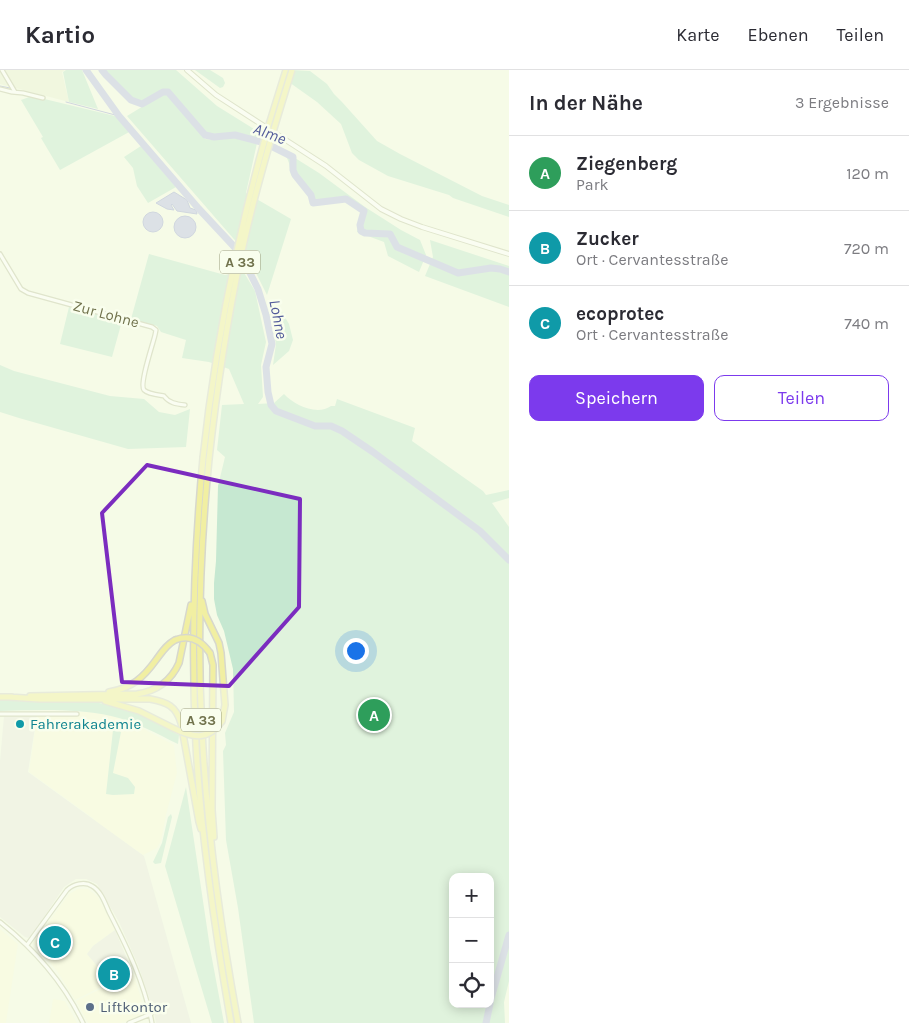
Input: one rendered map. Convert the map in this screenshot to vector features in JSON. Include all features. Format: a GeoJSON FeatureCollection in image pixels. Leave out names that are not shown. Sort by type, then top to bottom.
{"type":"FeatureCollection","features":[{"type":"Feature","properties":{"kind":"highway","name":"A 33"},"geometry":{"type":"LineString","coordinates":[[238,1023],[224,941],[212,850],[202,729],[200,589],[206,459],[215,361],[221,325],[258,164],[286,70]]}},
{"type":"Feature","properties":{"kind":"highway","name":"A 33"},"geometry":{"type":"LineString","coordinates":[[231,1023],[212,904],[195,728],[193,634],[198,515],[227,327],[244,241],[263,164],[292,70]]}},
{"type":"Feature","properties":{"kind":"highway"},"geometry":{"type":"LineString","coordinates":[[92,699],[139,711],[190,736],[204,735],[215,730],[222,721],[225,705],[221,653],[219,643],[205,614],[200,589]]}},
{"type":"Feature","properties":{"kind":"highway"},"geometry":{"type":"LineString","coordinates":[[0,697],[147,693],[170,678],[180,663],[194,593]]}},
{"type":"Feature","properties":{"kind":"highway"},"geometry":{"type":"LineString","coordinates":[[87,695],[115,691],[132,685],[147,673],[165,647],[174,640],[192,638],[204,645],[210,653],[213,665],[212,810],[214,842],[212,850]]}},
{"type":"Feature","properties":{"kind":"highway"},"geometry":{"type":"LineString","coordinates":[[8,697],[39,699],[150,699],[166,703],[179,716],[199,822],[204,835]]}},
{"type":"Feature","properties":{"kind":"street"},"geometry":{"type":"LineString","coordinates":[[2,70],[15,92]]}},
{"type":"Feature","properties":{"kind":"street"},"geometry":{"type":"LineString","coordinates":[[187,70],[216,95],[326,166],[382,210],[422,227],[509,254]]}},
{"type":"Feature","properties":{"kind":"street"},"geometry":{"type":"LineString","coordinates":[[0,89],[43,98]]}},
{"type":"Feature","properties":{"kind":"street","name":"Zur Lohne"},"geometry":{"type":"LineString","coordinates":[[0,254],[21,289],[28,294],[152,327],[156,330],[142,387],[147,392],[164,396],[172,403],[185,405]]}},
{"type":"Feature","properties":{"kind":"street"},"geometry":{"type":"LineString","coordinates":[[0,714],[76,714]]}},
{"type":"Feature","properties":{"kind":"street"},"geometry":{"type":"LineString","coordinates":[[27,945],[71,886],[78,884],[92,886],[100,895],[127,946],[143,989],[152,1023]]}},
{"type":"Feature","properties":{"kind":"street"},"geometry":{"type":"LineString","coordinates":[[0,922],[41,960],[63,989],[83,1023]]}},
{"type":"Feature","properties":{"kind":"street"},"geometry":{"type":"LineString","coordinates":[[129,1023],[150,1014]]}},
{"type":"Feature","properties":{"kind":"highlighted area"},"geometry":{"type":"Polygon","coordinates":[[[147,465],[300,499],[299,607],[229,686],[122,682],[102,513],[147,465]]]}},
{"type":"Feature","properties":{"kind":"shaded area"},"geometry":{"type":"Polygon","coordinates":[[[0,70],[65,70],[62,72],[69,102],[0,84],[0,70]]]}},
{"type":"Feature","properties":{"kind":"shaded area"},"geometry":{"type":"Polygon","coordinates":[[[66,70],[82,70],[98,109],[69,102],[63,72],[66,70]]]}},
{"type":"Feature","properties":{"kind":"shaded area"},"geometry":{"type":"Polygon","coordinates":[[[105,70],[176,70],[217,106],[259,132],[257,138],[235,132],[214,135],[205,134],[169,91],[163,90],[142,101],[131,98],[105,70]]]}},
{"type":"Feature","properties":{"kind":"shaded area"},"geometry":{"type":"Polygon","coordinates":[[[195,70],[210,70],[223,78],[225,83],[223,87],[220,88],[195,70]]]}},
{"type":"Feature","properties":{"kind":"shaded area"},"geometry":{"type":"Polygon","coordinates":[[[291,70],[310,71],[327,84],[377,141],[482,196],[509,205],[509,217],[449,195],[388,176],[359,160],[352,153],[341,124],[317,102],[286,80],[291,70]]]}},
{"type":"Feature","properties":{"kind":"shaded area"},"geometry":{"type":"Polygon","coordinates":[[[163,94],[167,95],[205,139],[214,140],[235,137],[257,143],[246,193],[291,219],[267,295],[246,253],[127,116],[163,94]]]}},
{"type":"Feature","properties":{"kind":"shaded area"},"geometry":{"type":"Polygon","coordinates":[[[32,96],[119,117],[131,131],[60,170],[21,100],[32,96]]]}},
{"type":"Feature","properties":{"kind":"shaded area"},"geometry":{"type":"Polygon","coordinates":[[[141,146],[176,187],[148,203],[137,186],[133,168],[124,157],[141,146]]]}},
{"type":"Feature","properties":{"kind":"shaded area"},"geometry":{"type":"Polygon","coordinates":[[[279,148],[319,173],[365,207],[420,240],[426,255],[419,272],[388,256],[384,242],[357,232],[361,212],[342,200],[314,205],[311,203],[308,192],[291,175],[287,158],[279,148]]]}},
{"type":"Feature","properties":{"kind":"shaded area"},"geometry":{"type":"Polygon","coordinates":[[[430,240],[509,266],[509,307],[425,276],[433,257],[430,240]]]}},
{"type":"Feature","properties":{"kind":"shaded area"},"geometry":{"type":"Polygon","coordinates":[[[149,254],[225,275],[243,271],[255,291],[266,342],[261,365],[263,397],[258,404],[274,403],[284,394],[306,408],[319,410],[335,406],[337,399],[415,428],[412,441],[486,495],[509,490],[509,498],[492,503],[509,527],[509,981],[504,1002],[505,1023],[254,1023],[238,908],[226,840],[223,751],[226,745],[225,733],[234,712],[233,669],[214,599],[218,486],[225,457],[217,450],[222,405],[244,404],[229,369],[209,362],[182,358],[186,340],[161,332],[157,326],[131,319],[149,254]]]}},
{"type":"Feature","properties":{"kind":"shaded area"},"geometry":{"type":"Polygon","coordinates":[[[69,307],[122,321],[112,357],[60,344],[69,307]]]}},
{"type":"Feature","properties":{"kind":"shaded area"},"geometry":{"type":"Polygon","coordinates":[[[271,307],[282,312],[289,324],[293,340],[289,351],[273,365],[276,344],[269,309],[271,307]]]}},
{"type":"Feature","properties":{"kind":"shaded area"},"geometry":{"type":"Polygon","coordinates":[[[0,365],[14,371],[110,396],[144,399],[159,412],[175,415],[190,409],[186,447],[128,449],[0,412],[0,365]]]}},
{"type":"Feature","properties":{"kind":"shaded area"},"geometry":{"type":"Polygon","coordinates":[[[0,700],[78,701],[108,704],[130,710],[179,735],[178,744],[120,718],[97,713],[70,711],[0,711],[0,700]]]}},
{"type":"Feature","properties":{"kind":"shaded area"},"geometry":{"type":"Polygon","coordinates":[[[77,712],[91,712],[113,716],[136,725],[174,745],[177,773],[161,841],[157,848],[143,855],[29,772],[37,716],[76,716],[77,712]]]}},
{"type":"Feature","properties":{"kind":"shaded area"},"geometry":{"type":"Polygon","coordinates":[[[37,715],[28,772],[144,856],[191,1023],[156,1023],[138,965],[119,922],[97,884],[86,879],[76,879],[64,887],[32,935],[28,938],[0,917],[0,761],[4,716],[37,715]]]}},
{"type":"Feature","properties":{"kind":"shaded area"},"geometry":{"type":"Polygon","coordinates":[[[113,730],[121,732],[113,773],[128,778],[135,787],[134,794],[106,794],[113,730]]]}},
{"type":"Feature","properties":{"kind":"shaded area"},"geometry":{"type":"Polygon","coordinates":[[[186,787],[210,948],[224,1023],[212,1023],[165,866],[186,787]]]}},
{"type":"Feature","properties":{"kind":"shaded area"},"geometry":{"type":"Polygon","coordinates":[[[171,814],[172,817],[161,863],[155,864],[153,862],[162,843],[168,817],[171,814]]]}},
{"type":"Feature","properties":{"kind":"shaded area"},"geometry":{"type":"Polygon","coordinates":[[[78,889],[88,889],[98,897],[115,930],[93,946],[87,954],[98,967],[105,985],[75,1000],[57,971],[33,943],[69,894],[78,889]]]}},
{"type":"Feature","properties":{"kind":"shaded area"},"geometry":{"type":"Polygon","coordinates":[[[0,929],[18,944],[6,1023],[0,1023],[0,929]]]}},
{"type":"Feature","properties":{"kind":"shaded area"},"geometry":{"type":"Polygon","coordinates":[[[115,930],[133,973],[106,986],[98,967],[87,954],[93,946],[115,930]]]}},
{"type":"Feature","properties":{"kind":"shaded area"},"geometry":{"type":"Polygon","coordinates":[[[133,973],[146,1013],[123,1023],[122,1021],[122,1023],[88,1023],[76,1001],[133,973]]]}},
{"type":"Feature","properties":{"kind":"shaded area"},"geometry":{"type":"Polygon","coordinates":[[[53,999],[65,1001],[77,1023],[49,1023],[53,999]]]}},
{"type":"Feature","properties":{"kind":"water"},"geometry":{"type":"Polygon","coordinates":[[[174,192],[187,200],[190,208],[196,210],[197,214],[177,211],[172,204],[174,210],[167,209],[156,203],[174,192]]]}},
{"type":"Feature","properties":{"kind":"water"},"geometry":{"type":"Polygon","coordinates":[[[153,212],[160,215],[163,222],[160,229],[153,232],[146,229],[143,222],[146,215],[153,212]]]}},
{"type":"Feature","properties":{"kind":"water"},"geometry":{"type":"Polygon","coordinates":[[[185,216],[193,219],[196,227],[193,235],[185,238],[177,235],[174,227],[177,219],[185,216]]]}},
{"type":"Feature","properties":{"kind":"waterway","name":"Lohne"},"geometry":{"type":"LineString","coordinates":[[86,70],[119,116],[199,209],[240,253],[258,289],[266,315],[272,344],[266,367],[268,392],[271,405],[276,411],[315,426],[331,426],[342,431],[480,531],[509,560]]}},
{"type":"Feature","properties":{"kind":"waterway","name":"Alme"},"geometry":{"type":"LineString","coordinates":[[102,70],[131,100],[142,104],[163,92],[168,92],[205,135],[214,137],[235,135],[265,143],[293,157],[295,175],[311,195],[313,203],[346,199],[364,211],[360,225],[361,231],[365,233],[390,234],[397,247],[458,273],[491,268],[509,272]]}},
{"type":"Feature","properties":{"kind":"waterway"},"geometry":{"type":"LineString","coordinates":[[0,86],[10,88]]}},
{"type":"Feature","properties":{"kind":"waterway"},"geometry":{"type":"LineString","coordinates":[[66,102],[119,116]]}},
{"type":"Feature","properties":{"kind":"waterway","name":"Lohne"},"geometry":{"type":"LineString","coordinates":[[494,988],[509,935]]}},
{"type":"Feature","properties":{"kind":"waterway","name":"Lohne"},"geometry":{"type":"LineString","coordinates":[[486,1023],[489,1008]]}},
{"type":"Feature","properties":{"kind":"place","name":"Ziegenberg"},"geometry":{"type":"Point","coordinates":[374,715]}},
{"type":"Feature","properties":{"kind":"place","name":"Fahrerakademie"},"geometry":{"type":"Point","coordinates":[20,724]}},
{"type":"Feature","properties":{"kind":"place","name":"ecoprotec"},"geometry":{"type":"Point","coordinates":[55,942]}},
{"type":"Feature","properties":{"kind":"place","name":"Zucker"},"geometry":{"type":"Point","coordinates":[114,974]}},
{"type":"Feature","properties":{"kind":"place","name":"Liftkontor"},"geometry":{"type":"Point","coordinates":[90,1007]}}]}
